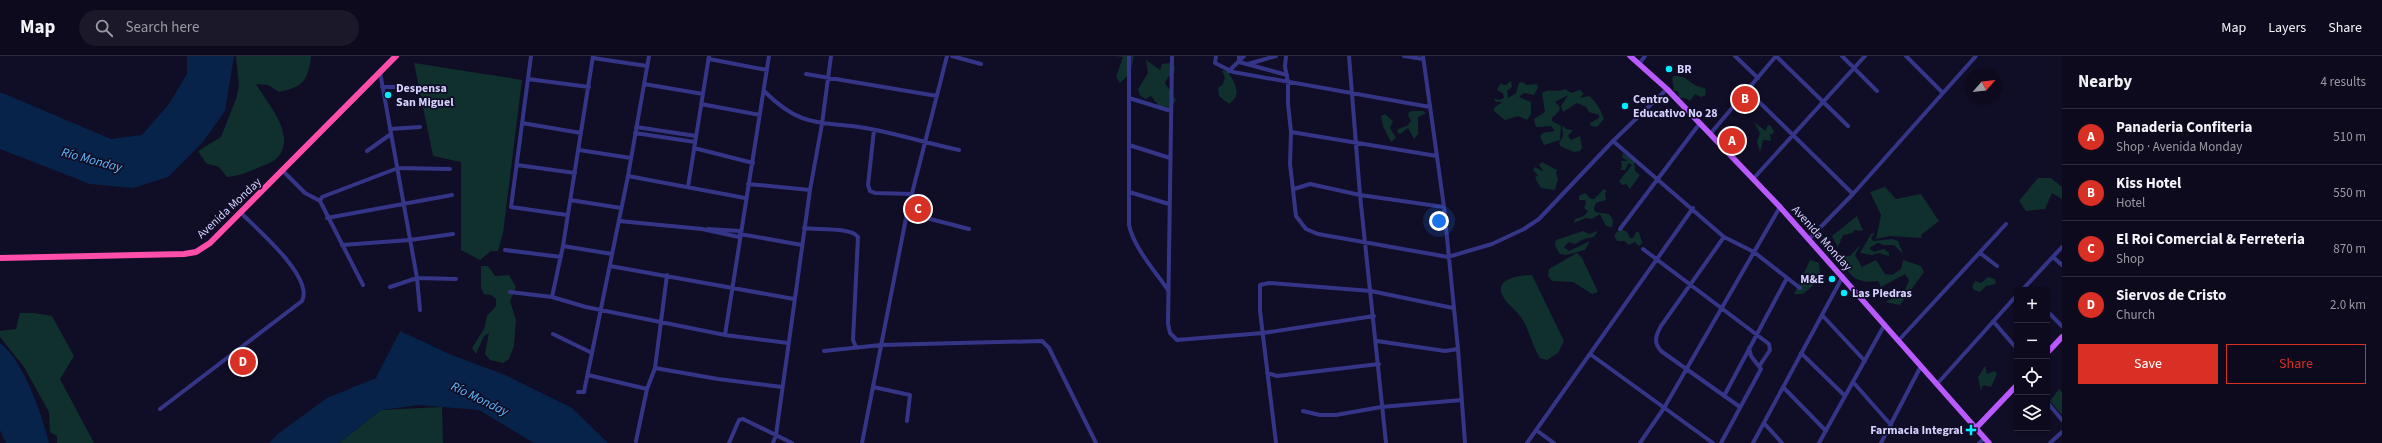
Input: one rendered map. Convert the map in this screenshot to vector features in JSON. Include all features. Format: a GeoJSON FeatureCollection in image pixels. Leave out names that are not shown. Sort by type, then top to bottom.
{"type":"FeatureCollection","features":[{"type":"Feature","properties":{"kind":"highway","name":"Avenida Monday"},"geometry":{"type":"LineString","coordinates":[[0,258],[184,254],[196,252],[210,243],[241,213],[396,56]]}},
{"type":"Feature","properties":{"kind":"main road","name":"Avenida Monday"},"geometry":{"type":"LineString","coordinates":[[1630,56],[1667,89],[1780,207],[1885,323],[1987,441]]}},
{"type":"Feature","properties":{"kind":"main road"},"geometry":{"type":"LineString","coordinates":[[2050,350],[2062,338]]}},
{"type":"Feature","properties":{"kind":"main road"},"geometry":{"type":"LineString","coordinates":[[1976,428],[2014,388]]}},
{"type":"Feature","properties":{"kind":"street"},"geometry":{"type":"LineString","coordinates":[[531,56],[511,207],[567,215]]}},
{"type":"Feature","properties":{"kind":"street"},"geometry":{"type":"LineString","coordinates":[[578,392],[584,392],[602,309],[628,176],[649,56]]}},
{"type":"Feature","properties":{"kind":"street"},"geometry":{"type":"LineString","coordinates":[[725,335],[769,56]]}},
{"type":"Feature","properties":{"kind":"street"},"geometry":{"type":"LineString","coordinates":[[773,443],[776,435],[804,228],[822,124],[831,56]]}},
{"type":"Feature","properties":{"kind":"street"},"geometry":{"type":"LineString","coordinates":[[862,443],[907,213],[947,56]]}},
{"type":"Feature","properties":{"kind":"street"},"geometry":{"type":"LineString","coordinates":[[952,56],[981,64]]}},
{"type":"Feature","properties":{"kind":"street"},"geometry":{"type":"LineString","coordinates":[[1129,56],[1130,233],[1168,291]]}},
{"type":"Feature","properties":{"kind":"street"},"geometry":{"type":"LineString","coordinates":[[1172,56],[1168,291],[1169,330],[1177,340],[1263,333],[1374,316]]}},
{"type":"Feature","properties":{"kind":"street"},"geometry":{"type":"LineString","coordinates":[[1216,56],[1215,63],[1229,71],[1430,107]]}},
{"type":"Feature","properties":{"kind":"street"},"geometry":{"type":"LineString","coordinates":[[1238,56],[1239,62]]}},
{"type":"Feature","properties":{"kind":"street"},"geometry":{"type":"LineString","coordinates":[[1229,71],[1244,56]]}},
{"type":"Feature","properties":{"kind":"street"},"geometry":{"type":"LineString","coordinates":[[1247,64],[1276,56]]}},
{"type":"Feature","properties":{"kind":"street"},"geometry":{"type":"LineString","coordinates":[[1286,56],[1291,132],[1290,164],[1296,216],[1306,229],[1318,234],[1366,241],[1448,257],[1492,244],[1524,229],[1539,219],[1613,141],[1667,89]]}},
{"type":"Feature","properties":{"kind":"street"},"geometry":{"type":"LineString","coordinates":[[1349,56],[1360,194],[1377,341],[1386,443]]}},
{"type":"Feature","properties":{"kind":"street"},"geometry":{"type":"LineString","coordinates":[[1404,56],[1423,58],[1444,207],[1458,349],[1465,443]]}},
{"type":"Feature","properties":{"kind":"street"},"geometry":{"type":"LineString","coordinates":[[1639,64],[1645,56]]}},
{"type":"Feature","properties":{"kind":"street"},"geometry":{"type":"LineString","coordinates":[[1735,56],[1758,78]]}},
{"type":"Feature","properties":{"kind":"street"},"geometry":{"type":"LineString","coordinates":[[1710,133],[1776,56],[1848,126]]}},
{"type":"Feature","properties":{"kind":"street"},"geometry":{"type":"LineString","coordinates":[[1842,56],[1877,91]]}},
{"type":"Feature","properties":{"kind":"street"},"geometry":{"type":"LineString","coordinates":[[1753,179],[1822,101],[1865,56]]}},
{"type":"Feature","properties":{"kind":"street"},"geometry":{"type":"LineString","coordinates":[[1906,56],[1943,94]]}},
{"type":"Feature","properties":{"kind":"street"},"geometry":{"type":"LineString","coordinates":[[1809,239],[1853,194],[1976,56]]}},
{"type":"Feature","properties":{"kind":"street"},"geometry":{"type":"LineString","coordinates":[[552,297],[563,246],[593,57],[647,66]]}},
{"type":"Feature","properties":{"kind":"street"},"geometry":{"type":"LineString","coordinates":[[688,186],[709,58],[767,70]]}},
{"type":"Feature","properties":{"kind":"street"},"geometry":{"type":"LineString","coordinates":[[1239,62],[1287,75]]}},
{"type":"Feature","properties":{"kind":"street"},"geometry":{"type":"LineString","coordinates":[[380,72],[417,278],[420,310]]}},
{"type":"Feature","properties":{"kind":"street"},"geometry":{"type":"LineString","coordinates":[[806,74],[937,96]]}},
{"type":"Feature","properties":{"kind":"street"},"geometry":{"type":"LineString","coordinates":[[528,79],[588,87]]}},
{"type":"Feature","properties":{"kind":"street"},"geometry":{"type":"LineString","coordinates":[[644,84],[703,94]]}},
{"type":"Feature","properties":{"kind":"street"},"geometry":{"type":"LineString","coordinates":[[382,87],[411,87]]}},
{"type":"Feature","properties":{"kind":"street"},"geometry":{"type":"LineString","coordinates":[[1747,90],[1853,194]]}},
{"type":"Feature","properties":{"kind":"street"},"geometry":{"type":"LineString","coordinates":[[764,91],[787,111],[802,120],[822,124],[874,130],[959,150]]}},
{"type":"Feature","properties":{"kind":"street"},"geometry":{"type":"LineString","coordinates":[[1129,98],[1171,111]]}},
{"type":"Feature","properties":{"kind":"street"},"geometry":{"type":"LineString","coordinates":[[701,104],[760,115]]}},
{"type":"Feature","properties":{"kind":"street"},"geometry":{"type":"LineString","coordinates":[[522,123],[581,133]]}},
{"type":"Feature","properties":{"kind":"street"},"geometry":{"type":"LineString","coordinates":[[1620,229],[1700,123]]}},
{"type":"Feature","properties":{"kind":"street"},"geometry":{"type":"LineString","coordinates":[[367,151],[390,132],[420,127]]}},
{"type":"Feature","properties":{"kind":"street"},"geometry":{"type":"LineString","coordinates":[[636,127],[696,136]]}},
{"type":"Feature","properties":{"kind":"street"},"geometry":{"type":"LineString","coordinates":[[874,130],[868,185],[870,191],[875,193],[912,194]]}},
{"type":"Feature","properties":{"kind":"street"},"geometry":{"type":"LineString","coordinates":[[1291,132],[1437,156]]}},
{"type":"Feature","properties":{"kind":"street"},"geometry":{"type":"LineString","coordinates":[[635,133],[695,142]]}},
{"type":"Feature","properties":{"kind":"street"},"geometry":{"type":"LineString","coordinates":[[1613,141],[1693,208],[1724,237],[1754,252],[1800,288]]}},
{"type":"Feature","properties":{"kind":"street"},"geometry":{"type":"LineString","coordinates":[[1129,145],[1170,158]]}},
{"type":"Feature","properties":{"kind":"street"},"geometry":{"type":"LineString","coordinates":[[694,148],[753,163]]}},
{"type":"Feature","properties":{"kind":"street"},"geometry":{"type":"LineString","coordinates":[[579,150],[631,158]]}},
{"type":"Feature","properties":{"kind":"street"},"geometry":{"type":"LineString","coordinates":[[517,165],[575,172]]}},
{"type":"Feature","properties":{"kind":"street"},"geometry":{"type":"LineString","coordinates":[[320,201],[324,196],[398,168],[450,169]]}},
{"type":"Feature","properties":{"kind":"street"},"geometry":{"type":"LineString","coordinates":[[283,171],[305,193],[320,201],[327,218],[363,285]]}},
{"type":"Feature","properties":{"kind":"street"},"geometry":{"type":"LineString","coordinates":[[628,176],[746,198]]}},
{"type":"Feature","properties":{"kind":"street"},"geometry":{"type":"LineString","coordinates":[[748,184],[810,190]]}},
{"type":"Feature","properties":{"kind":"street"},"geometry":{"type":"LineString","coordinates":[[1294,189],[1310,184],[1360,194],[1444,207]]}},
{"type":"Feature","properties":{"kind":"street"},"geometry":{"type":"LineString","coordinates":[[1129,192],[1169,204]]}},
{"type":"Feature","properties":{"kind":"street"},"geometry":{"type":"LineString","coordinates":[[327,218],[452,195]]}},
{"type":"Feature","properties":{"kind":"street"},"geometry":{"type":"LineString","coordinates":[[570,200],[621,208]]}},
{"type":"Feature","properties":{"kind":"street"},"geometry":{"type":"LineString","coordinates":[[1640,443],[1664,408],[1720,308],[1780,207]]}},
{"type":"Feature","properties":{"kind":"street"},"geometry":{"type":"LineString","coordinates":[[1527,443],[1693,208]]}},
{"type":"Feature","properties":{"kind":"street"},"geometry":{"type":"LineString","coordinates":[[160,408],[302,301],[305,295],[303,287],[289,261],[241,213]]}},
{"type":"Feature","properties":{"kind":"street"},"geometry":{"type":"LineString","coordinates":[[907,213],[969,229]]}},
{"type":"Feature","properties":{"kind":"street"},"geometry":{"type":"LineString","coordinates":[[619,221],[702,229],[802,245]]}},
{"type":"Feature","properties":{"kind":"street"},"geometry":{"type":"LineString","coordinates":[[1899,340],[2006,224]]}},
{"type":"Feature","properties":{"kind":"street"},"geometry":{"type":"LineString","coordinates":[[804,228],[841,230],[856,234],[858,237],[853,340],[856,346]]}},
{"type":"Feature","properties":{"kind":"street"},"geometry":{"type":"LineString","coordinates":[[342,246],[410,240],[453,234]]}},
{"type":"Feature","properties":{"kind":"street"},"geometry":{"type":"LineString","coordinates":[[1724,237],[1689,285],[1656,335],[1657,347],[1740,407]]}},
{"type":"Feature","properties":{"kind":"street"},"geometry":{"type":"LineString","coordinates":[[563,246],[612,254]]}},
{"type":"Feature","properties":{"kind":"street"},"geometry":{"type":"LineString","coordinates":[[2026,287],[2062,247]]}},
{"type":"Feature","properties":{"kind":"street"},"geometry":{"type":"LineString","coordinates":[[1642,249],[1770,347],[1760,366],[1761,369],[1721,443]]}},
{"type":"Feature","properties":{"kind":"street"},"geometry":{"type":"LineString","coordinates":[[505,250],[560,257]]}},
{"type":"Feature","properties":{"kind":"street"},"geometry":{"type":"LineString","coordinates":[[1980,253],[1997,266]]}},
{"type":"Feature","properties":{"kind":"street"},"geometry":{"type":"LineString","coordinates":[[2053,257],[2062,265]]}},
{"type":"Feature","properties":{"kind":"street"},"geometry":{"type":"LineString","coordinates":[[610,266],[667,275],[733,289],[794,299]]}},
{"type":"Feature","properties":{"kind":"street"},"geometry":{"type":"LineString","coordinates":[[636,441],[647,389],[655,368],[667,275]]}},
{"type":"Feature","properties":{"kind":"street"},"geometry":{"type":"LineString","coordinates":[[1753,443],[1842,276]]}},
{"type":"Feature","properties":{"kind":"street"},"geometry":{"type":"LineString","coordinates":[[390,286],[417,278],[456,279]]}},
{"type":"Feature","properties":{"kind":"street"},"geometry":{"type":"LineString","coordinates":[[1724,396],[1787,278]]}},
{"type":"Feature","properties":{"kind":"street"},"geometry":{"type":"LineString","coordinates":[[1276,443],[1267,373],[1259,289],[1264,283],[1371,291],[1453,308]]}},
{"type":"Feature","properties":{"kind":"street"},"geometry":{"type":"LineString","coordinates":[[510,292],[552,297],[586,307],[725,335],[788,343]]}},
{"type":"Feature","properties":{"kind":"street"},"geometry":{"type":"LineString","coordinates":[[1937,384],[2014,298]]}},
{"type":"Feature","properties":{"kind":"street"},"geometry":{"type":"LineString","coordinates":[[2050,314],[2062,326]]}},
{"type":"Feature","properties":{"kind":"street"},"geometry":{"type":"LineString","coordinates":[[1822,315],[1864,361]]}},
{"type":"Feature","properties":{"kind":"street"},"geometry":{"type":"LineString","coordinates":[[1993,321],[2014,346]]}},
{"type":"Feature","properties":{"kind":"street"},"geometry":{"type":"LineString","coordinates":[[1820,443],[1885,323]]}},
{"type":"Feature","properties":{"kind":"street"},"geometry":{"type":"LineString","coordinates":[[553,334],[592,353]]}},
{"type":"Feature","properties":{"kind":"street"},"geometry":{"type":"LineString","coordinates":[[824,351],[856,346],[1042,341],[1049,348],[1096,443]]}},
{"type":"Feature","properties":{"kind":"street"},"geometry":{"type":"LineString","coordinates":[[1377,341],[1445,351],[1458,349]]}},
{"type":"Feature","properties":{"kind":"street"},"geometry":{"type":"LineString","coordinates":[[1749,348],[1753,359],[1760,366]]}},
{"type":"Feature","properties":{"kind":"street"},"geometry":{"type":"LineString","coordinates":[[1801,353],[1845,396]]}},
{"type":"Feature","properties":{"kind":"street"},"geometry":{"type":"LineString","coordinates":[[1590,354],[1713,443]]}},
{"type":"Feature","properties":{"kind":"street"},"geometry":{"type":"LineString","coordinates":[[1267,373],[1277,376],[1379,364]]}},
{"type":"Feature","properties":{"kind":"street"},"geometry":{"type":"LineString","coordinates":[[1881,443],[1921,366]]}},
{"type":"Feature","properties":{"kind":"street"},"geometry":{"type":"LineString","coordinates":[[655,368],[782,387]]}},
{"type":"Feature","properties":{"kind":"street"},"geometry":{"type":"LineString","coordinates":[[588,374],[647,389]]}},
{"type":"Feature","properties":{"kind":"street"},"geometry":{"type":"LineString","coordinates":[[1853,382],[1890,425]]}},
{"type":"Feature","properties":{"kind":"street"},"geometry":{"type":"LineString","coordinates":[[873,387],[910,395],[907,420]]}},
{"type":"Feature","properties":{"kind":"street"},"geometry":{"type":"LineString","coordinates":[[1783,387],[1826,431]]}},
{"type":"Feature","properties":{"kind":"street"},"geometry":{"type":"LineString","coordinates":[[1303,411],[1320,415],[1336,415],[1382,407],[1462,400]]}},
{"type":"Feature","properties":{"kind":"street"},"geometry":{"type":"LineString","coordinates":[[2050,406],[2062,420]]}},
{"type":"Feature","properties":{"kind":"street"},"geometry":{"type":"LineString","coordinates":[[728,443],[741,419],[792,443]]}},
{"type":"Feature","properties":{"kind":"street"},"geometry":{"type":"LineString","coordinates":[[1764,423],[1782,443]]}},
{"type":"Feature","properties":{"kind":"street"},"geometry":{"type":"LineString","coordinates":[[1536,430],[1554,443]]}},
{"type":"Feature","properties":{"kind":"street"},"geometry":{"type":"LineString","coordinates":[[2050,443],[2062,432]]}},
{"type":"Feature","properties":{"kind":"street"},"geometry":{"type":"LineString","coordinates":[[1979,443],[1987,441]]}},
{"type":"Feature","properties":{"kind":"green space"},"geometry":{"type":"Polygon","coordinates":[[[236,56],[311,56],[306,77],[303,82],[294,88],[279,92],[268,85],[256,84],[279,120],[283,131],[284,141],[282,150],[276,159],[237,176],[227,177],[219,167],[206,163],[198,151],[221,137],[236,99],[239,86],[236,56]]]}},
{"type":"Feature","properties":{"kind":"green space"},"geometry":{"type":"Polygon","coordinates":[[[1116,56],[1134,56],[1130,73],[1120,83],[1116,77],[1123,57],[1116,56]]]}},
{"type":"Feature","properties":{"kind":"green space"},"geometry":{"type":"Polygon","coordinates":[[[1146,60],[1160,70],[1162,64],[1169,63],[1175,67],[1174,73],[1168,77],[1165,83],[1176,100],[1172,106],[1166,109],[1159,106],[1151,96],[1145,99],[1140,95],[1138,89],[1148,73],[1146,60]]]}},
{"type":"Feature","properties":{"kind":"green space"},"geometry":{"type":"Polygon","coordinates":[[[414,63],[522,80],[503,233],[498,251],[491,251],[480,260],[461,250],[461,162],[433,156],[414,63]]]}},
{"type":"Feature","properties":{"kind":"green space"},"geometry":{"type":"Polygon","coordinates":[[[1226,70],[1235,83],[1237,92],[1236,96],[1229,104],[1219,96],[1218,88],[1223,84],[1225,77],[1222,71],[1226,70]]]}},
{"type":"Feature","properties":{"kind":"green space"},"geometry":{"type":"Polygon","coordinates":[[[1680,76],[1700,87],[1705,88],[1706,95],[1701,97],[1695,94],[1690,101],[1685,98],[1679,98],[1678,91],[1674,91],[1672,77],[1680,76]]]}},
{"type":"Feature","properties":{"kind":"green space"},"geometry":{"type":"Polygon","coordinates":[[[1511,81],[1512,87],[1507,91],[1508,98],[1516,93],[1519,83],[1522,82],[1527,85],[1537,84],[1538,87],[1534,95],[1524,93],[1519,97],[1531,102],[1531,114],[1527,120],[1518,116],[1505,120],[1494,111],[1494,108],[1502,102],[1496,102],[1493,98],[1499,100],[1504,98],[1503,93],[1497,90],[1500,84],[1506,85],[1511,81]]]}},
{"type":"Feature","properties":{"kind":"green space"},"geometry":{"type":"Polygon","coordinates":[[[1565,89],[1571,93],[1580,90],[1585,95],[1583,94],[1580,98],[1589,96],[1598,106],[1604,119],[1597,127],[1591,126],[1590,123],[1599,118],[1599,115],[1589,112],[1586,107],[1577,103],[1563,112],[1561,106],[1568,95],[1555,102],[1560,107],[1559,111],[1552,118],[1552,121],[1561,126],[1560,140],[1544,145],[1540,136],[1543,133],[1555,131],[1551,126],[1537,127],[1535,125],[1534,119],[1545,112],[1542,93],[1565,89]]]}},
{"type":"Feature","properties":{"kind":"green space"},"geometry":{"type":"Polygon","coordinates":[[[1423,111],[1426,113],[1418,117],[1418,134],[1414,139],[1408,128],[1400,134],[1397,132],[1398,129],[1407,126],[1411,121],[1408,115],[1409,112],[1423,111]]]}},
{"type":"Feature","properties":{"kind":"green space"},"geometry":{"type":"Polygon","coordinates":[[[1385,114],[1393,121],[1390,128],[1396,138],[1391,142],[1383,126],[1381,116],[1385,114]]]}},
{"type":"Feature","properties":{"kind":"green space"},"geometry":{"type":"Polygon","coordinates":[[[1754,122],[1766,131],[1767,126],[1770,125],[1774,131],[1773,134],[1770,134],[1771,141],[1763,140],[1760,152],[1757,142],[1760,133],[1754,122]]]}},
{"type":"Feature","properties":{"kind":"green space"},"geometry":{"type":"Polygon","coordinates":[[[1562,125],[1566,129],[1573,130],[1568,136],[1571,140],[1580,136],[1582,148],[1580,151],[1574,152],[1560,146],[1559,143],[1563,136],[1562,125]]]}},
{"type":"Feature","properties":{"kind":"green space"},"geometry":{"type":"Polygon","coordinates":[[[1623,153],[1634,161],[1635,171],[1640,175],[1630,189],[1626,184],[1622,185],[1619,181],[1632,165],[1629,163],[1625,170],[1620,170],[1622,167],[1621,161],[1627,161],[1622,157],[1623,153]]]}},
{"type":"Feature","properties":{"kind":"green space"},"geometry":{"type":"Polygon","coordinates":[[[1542,162],[1557,170],[1556,173],[1558,179],[1555,190],[1541,188],[1535,178],[1538,175],[1533,170],[1535,167],[1544,172],[1539,165],[1542,162]]]}},
{"type":"Feature","properties":{"kind":"green space"},"geometry":{"type":"Polygon","coordinates":[[[2038,178],[2051,178],[2062,187],[2062,199],[2052,193],[2045,209],[2026,211],[2019,201],[2038,178]]]}},
{"type":"Feature","properties":{"kind":"green space"},"geometry":{"type":"Polygon","coordinates":[[[1885,187],[1896,199],[1921,194],[1939,221],[1921,235],[1922,238],[1889,236],[1876,239],[1881,215],[1870,192],[1885,187]]]}},
{"type":"Feature","properties":{"kind":"green space"},"geometry":{"type":"Polygon","coordinates":[[[1604,189],[1607,191],[1605,193],[1606,200],[1596,203],[1594,208],[1595,212],[1609,214],[1613,220],[1612,227],[1606,226],[1600,214],[1592,219],[1586,218],[1574,223],[1575,219],[1584,216],[1588,211],[1584,208],[1586,203],[1585,200],[1579,200],[1579,196],[1585,193],[1591,199],[1594,199],[1604,189]]]}},
{"type":"Feature","properties":{"kind":"green space"},"geometry":{"type":"Polygon","coordinates":[[[1857,216],[1863,231],[1854,230],[1853,233],[1843,235],[1838,247],[1832,236],[1857,216]]]}},
{"type":"Feature","properties":{"kind":"green space"},"geometry":{"type":"Polygon","coordinates":[[[1620,228],[1627,232],[1630,238],[1633,238],[1636,232],[1639,232],[1642,243],[1639,246],[1635,242],[1629,245],[1624,241],[1617,241],[1614,236],[1620,228]]]}},
{"type":"Feature","properties":{"kind":"green space"},"geometry":{"type":"Polygon","coordinates":[[[1583,231],[1589,234],[1598,231],[1594,237],[1584,239],[1575,244],[1569,242],[1564,247],[1569,251],[1590,241],[1585,250],[1566,255],[1560,254],[1555,246],[1556,240],[1583,231]]]}},
{"type":"Feature","properties":{"kind":"green space"},"geometry":{"type":"Polygon","coordinates":[[[1875,233],[1871,238],[1873,241],[1892,239],[1898,241],[1903,254],[1894,245],[1884,245],[1878,243],[1869,248],[1874,252],[1884,249],[1889,253],[1889,256],[1879,253],[1872,255],[1860,253],[1871,234],[1875,233]]]}},
{"type":"Feature","properties":{"kind":"green space"},"geometry":{"type":"Polygon","coordinates":[[[1861,244],[1855,255],[1862,267],[1876,260],[1885,274],[1892,275],[1901,269],[1903,260],[1921,266],[1924,272],[1900,305],[1885,302],[1904,293],[1909,280],[1905,274],[1881,287],[1878,281],[1870,282],[1859,280],[1850,274],[1840,257],[1850,256],[1861,244]]]}},
{"type":"Feature","properties":{"kind":"green space"},"geometry":{"type":"Polygon","coordinates":[[[1577,253],[1582,258],[1598,292],[1592,294],[1573,282],[1552,281],[1548,276],[1549,269],[1577,253]]]}},
{"type":"Feature","properties":{"kind":"green space"},"geometry":{"type":"Polygon","coordinates":[[[1810,260],[1819,263],[1821,279],[1803,294],[1794,294],[1810,260]]]}},
{"type":"Feature","properties":{"kind":"green space"},"geometry":{"type":"Polygon","coordinates":[[[481,266],[488,266],[495,276],[509,275],[516,287],[510,301],[516,320],[514,346],[509,359],[503,363],[490,360],[485,354],[489,333],[484,336],[476,354],[472,348],[484,329],[487,316],[496,306],[496,299],[491,295],[484,294],[481,288],[481,266]]]}},
{"type":"Feature","properties":{"kind":"green space"},"geometry":{"type":"Polygon","coordinates":[[[1532,275],[1564,341],[1558,353],[1547,360],[1540,358],[1524,322],[1502,294],[1501,288],[1507,280],[1519,276],[1532,275]]]}},
{"type":"Feature","properties":{"kind":"green space"},"geometry":{"type":"Polygon","coordinates":[[[1988,277],[1995,279],[1996,284],[1986,286],[1980,292],[1974,290],[1972,287],[1975,281],[1981,283],[1988,277]]]}},
{"type":"Feature","properties":{"kind":"green space"},"geometry":{"type":"Polygon","coordinates":[[[20,313],[34,313],[52,316],[74,356],[60,379],[94,443],[57,443],[57,436],[50,432],[49,412],[24,367],[0,337],[0,331],[16,329],[20,313]]]}},
{"type":"Feature","properties":{"kind":"green space"},"geometry":{"type":"Polygon","coordinates":[[[1985,366],[1987,374],[1995,371],[1997,374],[1991,387],[1983,385],[1981,391],[1978,377],[1985,366]]]}},
{"type":"Feature","properties":{"kind":"green space"},"geometry":{"type":"Polygon","coordinates":[[[2059,389],[2062,392],[2062,415],[2050,401],[2059,389]]]}},
{"type":"Feature","properties":{"kind":"green space"},"geometry":{"type":"Polygon","coordinates":[[[442,407],[443,443],[339,443],[381,410],[442,407]]]}},
{"type":"Feature","properties":{"kind":"water","name":"Río Monday"},"geometry":{"type":"Polygon","coordinates":[[[187,56],[234,56],[225,111],[203,142],[168,177],[133,188],[90,184],[0,149],[0,92],[111,139],[142,135],[169,104],[187,74],[187,56]]]}},
{"type":"Feature","properties":{"kind":"water","name":"Río Monday"},"geometry":{"type":"Polygon","coordinates":[[[400,331],[454,356],[505,375],[572,408],[608,443],[534,443],[479,410],[419,405],[381,410],[339,443],[269,443],[279,433],[327,398],[376,378],[400,331]]]}},
{"type":"Feature","properties":{"kind":"water"},"geometry":{"type":"Polygon","coordinates":[[[0,343],[9,351],[17,362],[31,389],[42,418],[49,443],[6,443],[0,430],[0,343]]]}},
{"type":"Feature","properties":{"kind":"place","name":"BR"},"geometry":{"type":"Point","coordinates":[1669,69]}},
{"type":"Feature","properties":{"kind":"place","name":"Despensa San Miguel"},"geometry":{"type":"Point","coordinates":[388,95]}},
{"type":"Feature","properties":{"kind":"place","name":"Kiss Hotel"},"geometry":{"type":"Point","coordinates":[1745,99]}},
{"type":"Feature","properties":{"kind":"place","name":"Centro Educativo No 28"},"geometry":{"type":"Point","coordinates":[1625,106]}},
{"type":"Feature","properties":{"kind":"place","name":"Panaderia Confiteria"},"geometry":{"type":"Point","coordinates":[1732,141]}},
{"type":"Feature","properties":{"kind":"place","name":"El Roi Comercial & Ferreteria"},"geometry":{"type":"Point","coordinates":[918,209]}},
{"type":"Feature","properties":{"kind":"place","name":"M&E"},"geometry":{"type":"Point","coordinates":[1832,279]}},
{"type":"Feature","properties":{"kind":"place","name":"Las Piedras"},"geometry":{"type":"Point","coordinates":[1844,293]}},
{"type":"Feature","properties":{"kind":"place","name":"Siervos de Cristo"},"geometry":{"type":"Point","coordinates":[243,362]}},
{"type":"Feature","properties":{"kind":"place","name":"Farmacia Integral"},"geometry":{"type":"Point","coordinates":[1971,430]}}]}
